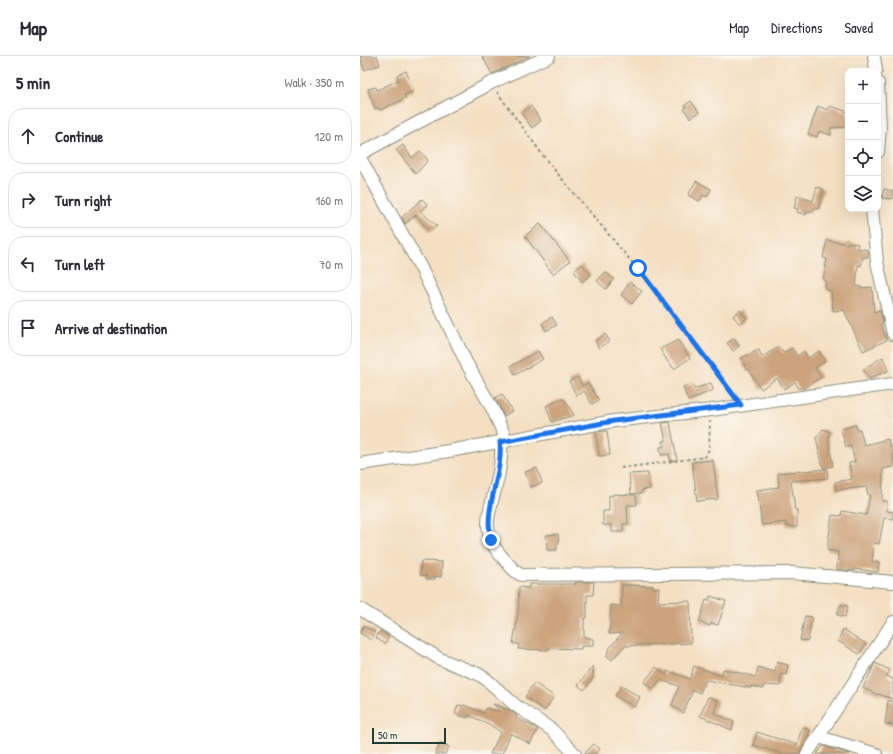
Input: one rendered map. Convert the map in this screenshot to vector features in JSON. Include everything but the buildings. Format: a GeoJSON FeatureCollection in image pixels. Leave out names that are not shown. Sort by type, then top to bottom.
{"type":"FeatureCollection","features":[{"type":"Feature","properties":{"kind":"street"},"geometry":{"type":"LineString","coordinates":[[360,154],[491,83],[549,56]]}},
{"type":"Feature","properties":{"kind":"street"},"geometry":{"type":"LineString","coordinates":[[874,56],[876,68]]}},
{"type":"Feature","properties":{"kind":"street"},"geometry":{"type":"LineString","coordinates":[[879,104],[879,140]]}},
{"type":"Feature","properties":{"kind":"street"},"geometry":{"type":"LineString","coordinates":[[360,158],[421,268],[467,364],[492,408],[504,441],[498,481],[489,510],[488,530],[496,549],[515,571],[521,575],[792,573],[893,582]]}},
{"type":"Feature","properties":{"kind":"street"},"geometry":{"type":"LineString","coordinates":[[872,212],[877,262],[893,334]]}},
{"type":"Feature","properties":{"kind":"street"},"geometry":{"type":"LineString","coordinates":[[360,464],[504,441],[614,421],[711,410],[893,384]]}},
{"type":"Feature","properties":{"kind":"street"},"geometry":{"type":"LineString","coordinates":[[360,609],[440,659],[478,674],[486,679],[515,705],[552,730],[575,754]]}},
{"type":"Feature","properties":{"kind":"street"},"geometry":{"type":"LineString","coordinates":[[807,754],[893,622]]}},
{"type":"Feature","properties":{"kind":"street"},"geometry":{"type":"LineString","coordinates":[[819,737],[876,754]]}},
{"type":"Feature","properties":{"kind":"path"},"geometry":{"type":"LineString","coordinates":[[491,83],[547,161],[663,299],[695,345],[741,405]]}},
{"type":"Feature","properties":{"kind":"path"},"geometry":{"type":"LineString","coordinates":[[621,468],[705,457],[709,449],[711,410]]}},
{"type":"Feature","properties":{"kind":"route"},"geometry":{"type":"LineString","coordinates":[[491,540],[488,530],[488,519],[489,510],[498,481],[501,450],[500,442],[614,421],[711,410],[741,405],[695,345],[663,299],[638,268]]}}]}
